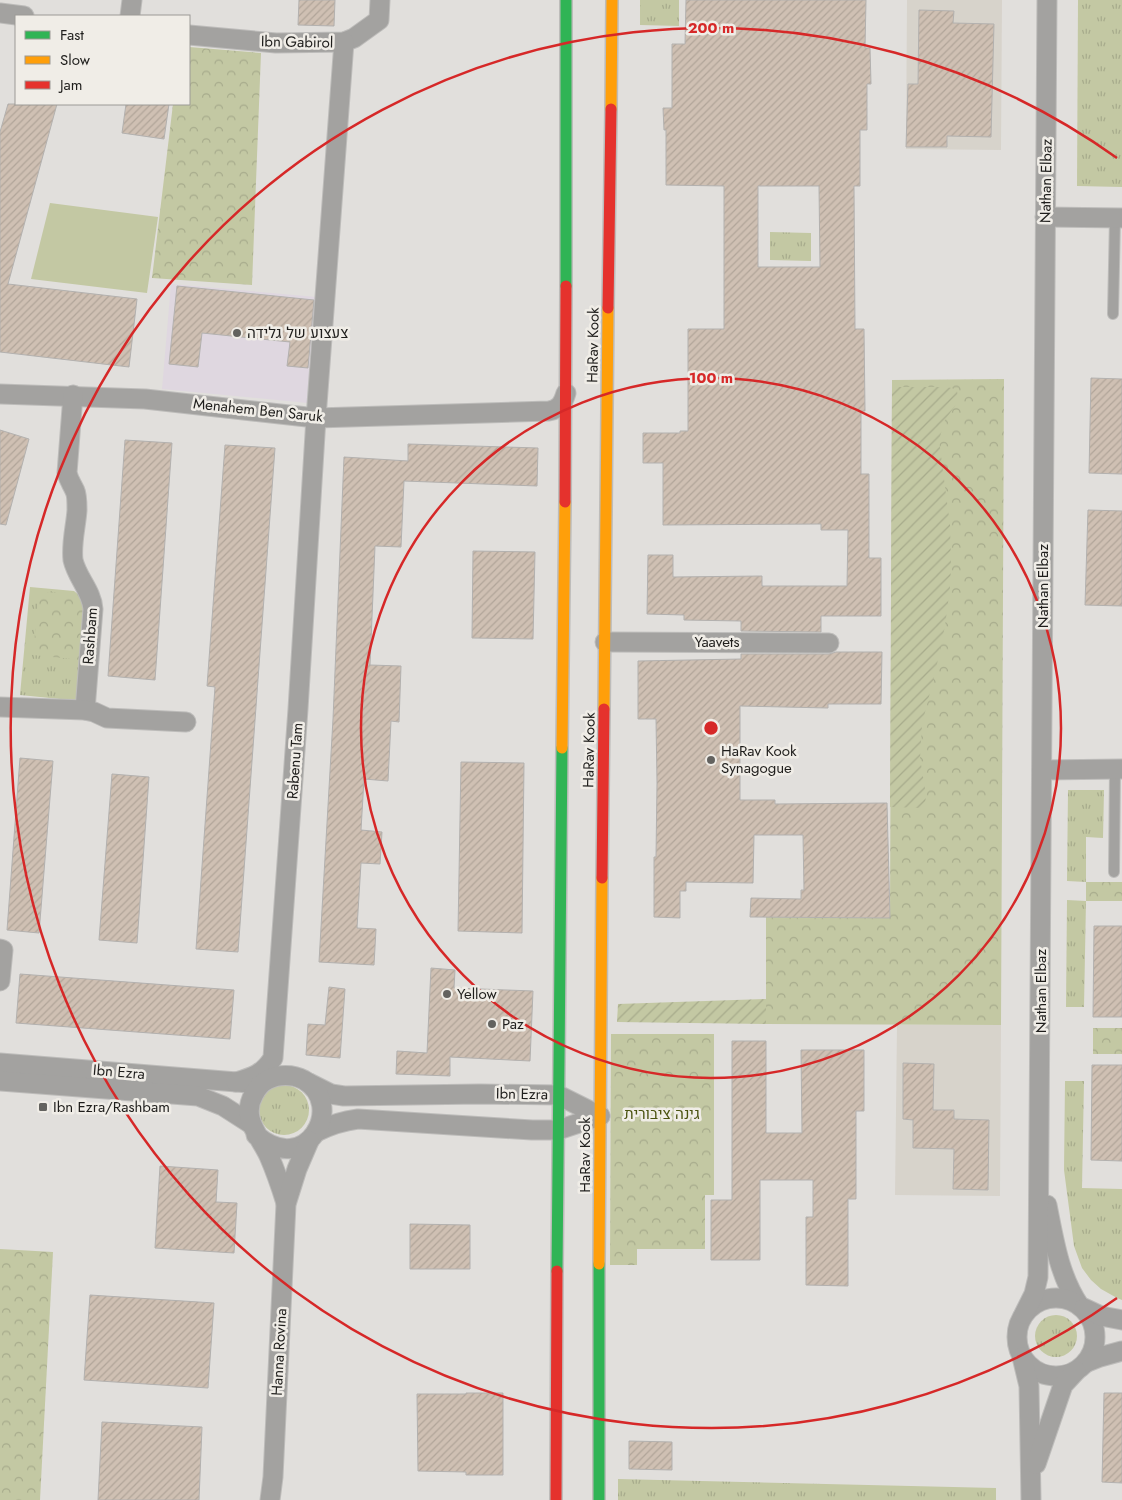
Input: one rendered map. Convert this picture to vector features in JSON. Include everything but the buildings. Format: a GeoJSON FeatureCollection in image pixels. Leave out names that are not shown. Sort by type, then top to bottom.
{"type":"FeatureCollection","features":[{"type":"Feature","properties":{"kind":"main road","name":"HaRav Kook"},"geometry":{"type":"LineString","coordinates":[[556,1500],[558,1095],[566,393],[566,0]]}},
{"type":"Feature","properties":{"kind":"main road","name":"HaRav Kook"},"geometry":{"type":"LineString","coordinates":[[599,1500],[600,1116],[612,0]]}},
{"type":"Feature","properties":{"kind":"street"},"geometry":{"type":"LineString","coordinates":[[130,15],[132,0]]}},
{"type":"Feature","properties":{"kind":"street","name":"Ibn Gabirol"},"geometry":{"type":"LineString","coordinates":[[190,35],[276,43],[344,42],[354,38],[379,20],[380,0]]}},
{"type":"Feature","properties":{"kind":"street","name":"Nathan Elbaz"},"geometry":{"type":"LineString","coordinates":[[1024,1314],[1034,1294],[1038,1277],[1040,1172],[1047,0]]}},
{"type":"Feature","properties":{"kind":"street"},"geometry":{"type":"LineString","coordinates":[[0,13],[16,15]]}},
{"type":"Feature","properties":{"kind":"street","name":"Rabenu Tam"},"geometry":{"type":"LineString","coordinates":[[236,1082],[256,1076],[267,1068],[273,1058],[298,709],[316,418],[344,42]]}},
{"type":"Feature","properties":{"kind":"street"},"geometry":{"type":"LineString","coordinates":[[1045,217],[1118,218]]}},
{"type":"Feature","properties":{"kind":"street","name":"Menahem Ben Saruk"},"geometry":{"type":"LineString","coordinates":[[0,394],[73,395],[145,399],[316,418],[549,411],[562,404],[566,393]]}},
{"type":"Feature","properties":{"kind":"street","name":"Rashbam"},"geometry":{"type":"LineString","coordinates":[[73,395],[67,473],[69,482],[75,491],[77,508],[73,555],[76,570],[91,596],[93,609],[85,710]]}},
{"type":"Feature","properties":{"kind":"street","name":"Yaavets"},"geometry":{"type":"LineString","coordinates":[[605,642],[830,643]]}},
{"type":"Feature","properties":{"kind":"street"},"geometry":{"type":"LineString","coordinates":[[0,707],[85,710],[107,718],[186,722]]}},
{"type":"Feature","properties":{"kind":"street"},"geometry":{"type":"LineString","coordinates":[[1042,770],[1118,769]]}},
{"type":"Feature","properties":{"kind":"street"},"geometry":{"type":"LineString","coordinates":[[0,949],[3,950],[0,981]]}},
{"type":"Feature","properties":{"kind":"street","name":"Ibn Ezra"},"geometry":{"type":"LineString","coordinates":[[0,1063],[249,1083],[267,1080]]}},
{"type":"Feature","properties":{"kind":"street"},"geometry":{"type":"LineString","coordinates":[[313,1137],[321,1122],[322,1110],[320,1098],[314,1088],[304,1080],[292,1076],[279,1076],[267,1080],[258,1088],[251,1099],[249,1111],[254,1130],[265,1143],[276,1148],[287,1149],[299,1147],[330,1125],[358,1119],[558,1130],[600,1116]]}},
{"type":"Feature","properties":{"kind":"street","name":"Ibn Ezra"},"geometry":{"type":"LineString","coordinates":[[304,1080],[331,1094],[344,1096],[558,1095],[600,1116]]}},
{"type":"Feature","properties":{"kind":"street","name":"Ibn Ezra"},"geometry":{"type":"LineString","coordinates":[[0,1081],[198,1096],[223,1106],[254,1130]]}},
{"type":"Feature","properties":{"kind":"street","name":"Hanna Rovina"},"geometry":{"type":"LineString","coordinates":[[254,1130],[280,1180],[286,1204]]}},
{"type":"Feature","properties":{"kind":"street","name":"Hanna Rovina"},"geometry":{"type":"LineString","coordinates":[[270,1500],[286,1204],[297,1169],[313,1137]]}},
{"type":"Feature","properties":{"kind":"street","name":"Nathan Elbaz"},"geometry":{"type":"LineString","coordinates":[[1040,1172],[1057,1256],[1070,1291],[1082,1307]]}},
{"type":"Feature","properties":{"kind":"street"},"geometry":{"type":"LineString","coordinates":[[1031,1500],[1029,1386],[1016,1337],[1024,1314],[1037,1303],[1051,1297],[1061,1297],[1073,1301],[1101,1316],[1122,1320]]}},
{"type":"Feature","properties":{"kind":"street"},"geometry":{"type":"LineString","coordinates":[[1032,1477],[1063,1385],[1092,1354],[1096,1336],[1095,1327],[1091,1318],[1082,1307]]}},
{"type":"Feature","properties":{"kind":"street"},"geometry":{"type":"LineString","coordinates":[[1022,1354],[1027,1363],[1035,1370],[1055,1376],[1066,1375],[1100,1358],[1122,1351]]}},
{"type":"Feature","properties":{"kind":"lane"},"geometry":{"type":"LineString","coordinates":[[1113,314],[1118,218]]}},
{"type":"Feature","properties":{"kind":"lane"},"geometry":{"type":"LineString","coordinates":[[1114,872],[1118,769]]}},
{"type":"Feature","properties":{"kind":"shaded area"},"geometry":{"type":"Polygon","coordinates":[[[907,0],[1002,0],[1001,150],[906,149],[907,0]]]}},
{"type":"Feature","properties":{"kind":"shaded area"},"geometry":{"type":"Polygon","coordinates":[[[171,284],[328,298],[318,404],[162,389],[171,284]]]}},
{"type":"Feature","properties":{"kind":"shaded area"},"geometry":{"type":"Polygon","coordinates":[[[897,1025],[1001,1025],[1000,1196],[895,1195],[897,1025]]]}},
{"type":"Feature","properties":{"kind":"green space"},"geometry":{"type":"Polygon","coordinates":[[[640,0],[679,0],[679,26],[640,25],[640,0]]]}},
{"type":"Feature","properties":{"kind":"green space"},"geometry":{"type":"Polygon","coordinates":[[[1078,0],[1122,0],[1122,187],[1077,186],[1078,0]]]}},
{"type":"Feature","properties":{"kind":"green space"},"geometry":{"type":"Polygon","coordinates":[[[190,47],[261,53],[252,285],[152,278],[173,105],[190,105],[190,47]]]}},
{"type":"Feature","properties":{"kind":"green space"},"geometry":{"type":"Polygon","coordinates":[[[50,203],[158,217],[147,293],[31,279],[50,203]]]}},
{"type":"Feature","properties":{"kind":"green space"},"geometry":{"type":"Polygon","coordinates":[[[770,232],[811,233],[811,261],[770,260],[770,232]]]}},
{"type":"Feature","properties":{"kind":"green space"},"geometry":{"type":"Polygon","coordinates":[[[1004,379],[1001,1025],[766,1024],[766,917],[890,918],[892,380],[1004,379]]]}},
{"type":"Feature","properties":{"kind":"green space"},"geometry":{"type":"Polygon","coordinates":[[[892,387],[952,388],[957,391],[958,397],[955,406],[945,420],[939,440],[950,525],[951,565],[945,626],[922,724],[920,758],[926,795],[923,808],[890,807],[892,387]]]}},
{"type":"Feature","properties":{"kind":"green space"},"geometry":{"type":"Polygon","coordinates":[[[30,587],[74,591],[89,603],[80,701],[20,695],[30,587]]]}},
{"type":"Feature","properties":{"kind":"green space"},"geometry":{"type":"Polygon","coordinates":[[[45,592],[74,594],[87,606],[81,660],[33,655],[38,601],[45,592]]]}},
{"type":"Feature","properties":{"kind":"green space"},"geometry":{"type":"Polygon","coordinates":[[[1068,790],[1104,790],[1103,838],[1086,837],[1086,882],[1067,881],[1068,790]]]}},
{"type":"Feature","properties":{"kind":"green space"},"geometry":{"type":"Polygon","coordinates":[[[1086,882],[1122,882],[1122,901],[1086,901],[1086,882]]]}},
{"type":"Feature","properties":{"kind":"green space"},"geometry":{"type":"Polygon","coordinates":[[[1067,900],[1086,901],[1084,1007],[1066,1007],[1067,900]]]}},
{"type":"Feature","properties":{"kind":"green space"},"geometry":{"type":"Polygon","coordinates":[[[766,999],[766,1024],[617,1022],[618,1004],[766,999]]]}},
{"type":"Feature","properties":{"kind":"green space"},"geometry":{"type":"Polygon","coordinates":[[[1093,1028],[1122,1028],[1122,1054],[1093,1054],[1093,1028]]]}},
{"type":"Feature","properties":{"kind":"green space","name":"גינה ציבורית"},"geometry":{"type":"Polygon","coordinates":[[[611,1034],[714,1034],[714,1195],[705,1195],[705,1249],[637,1249],[637,1265],[610,1265],[611,1034]]]}},
{"type":"Feature","properties":{"kind":"green space"},"geometry":{"type":"Polygon","coordinates":[[[1065,1081],[1084,1081],[1082,1188],[1122,1189],[1122,1300],[1101,1289],[1091,1280],[1082,1268],[1074,1246],[1064,1170],[1065,1081]]]}},
{"type":"Feature","properties":{"kind":"green space"},"geometry":{"type":"Polygon","coordinates":[[[279,1085],[289,1085],[302,1092],[309,1105],[309,1115],[302,1128],[289,1135],[279,1135],[270,1131],[263,1124],[259,1115],[259,1105],[263,1096],[270,1089],[279,1085]]]}},
{"type":"Feature","properties":{"kind":"green space"},"geometry":{"type":"Polygon","coordinates":[[[0,1249],[53,1252],[40,1500],[0,1500],[0,1249]]]}},
{"type":"Feature","properties":{"kind":"green space"},"geometry":{"type":"Polygon","coordinates":[[[1052,1315],[1060,1315],[1071,1321],[1077,1336],[1071,1351],[1060,1357],[1052,1357],[1041,1351],[1035,1340],[1035,1332],[1041,1321],[1052,1315]]]}},
{"type":"Feature","properties":{"kind":"green space"},"geometry":{"type":"Polygon","coordinates":[[[618,1479],[996,1488],[996,1500],[618,1500],[618,1479]]]}},
{"type":"Feature","properties":{"kind":"traffic: fast"},"geometry":{"type":"LineString","coordinates":[[566,0],[566,286]]}},
{"type":"Feature","properties":{"kind":"traffic: fast"},"geometry":{"type":"LineString","coordinates":[[557,1271],[562,748]]}},
{"type":"Feature","properties":{"kind":"traffic: fast"},"geometry":{"type":"LineString","coordinates":[[599,1264],[599,1500]]}},
{"type":"Feature","properties":{"kind":"traffic: slow"},"geometry":{"type":"LineString","coordinates":[[611,109],[612,0]]}},
{"type":"Feature","properties":{"kind":"traffic: slow"},"geometry":{"type":"LineString","coordinates":[[604,709],[608,308]]}},
{"type":"Feature","properties":{"kind":"traffic: slow"},"geometry":{"type":"LineString","coordinates":[[562,748],[565,502]]}},
{"type":"Feature","properties":{"kind":"traffic: slow"},"geometry":{"type":"LineString","coordinates":[[599,1264],[602,878]]}},
{"type":"Feature","properties":{"kind":"traffic: jam"},"geometry":{"type":"LineString","coordinates":[[608,308],[611,109]]}},
{"type":"Feature","properties":{"kind":"traffic: jam"},"geometry":{"type":"LineString","coordinates":[[565,502],[566,286]]}},
{"type":"Feature","properties":{"kind":"traffic: jam"},"geometry":{"type":"LineString","coordinates":[[602,878],[604,709]]}},
{"type":"Feature","properties":{"kind":"traffic: jam"},"geometry":{"type":"LineString","coordinates":[[556,1500],[557,1271]]}},
{"type":"Feature","properties":{"kind":"place","name":"צעצוע של גלידה"},"geometry":{"type":"Point","coordinates":[237,333]}},
{"type":"Feature","properties":{"kind":"place","name":"HaRav Kook Synagogue"},"geometry":{"type":"Point","coordinates":[711,760]}},
{"type":"Feature","properties":{"kind":"place","name":"Yellow"},"geometry":{"type":"Point","coordinates":[447,994]}},
{"type":"Feature","properties":{"kind":"place","name":"Paz"},"geometry":{"type":"Point","coordinates":[492,1024]}},
{"type":"Feature","properties":{"kind":"place","name":"Ibn Ezra/Rashbam"},"geometry":{"type":"Point","coordinates":[43,1107]}}]}
